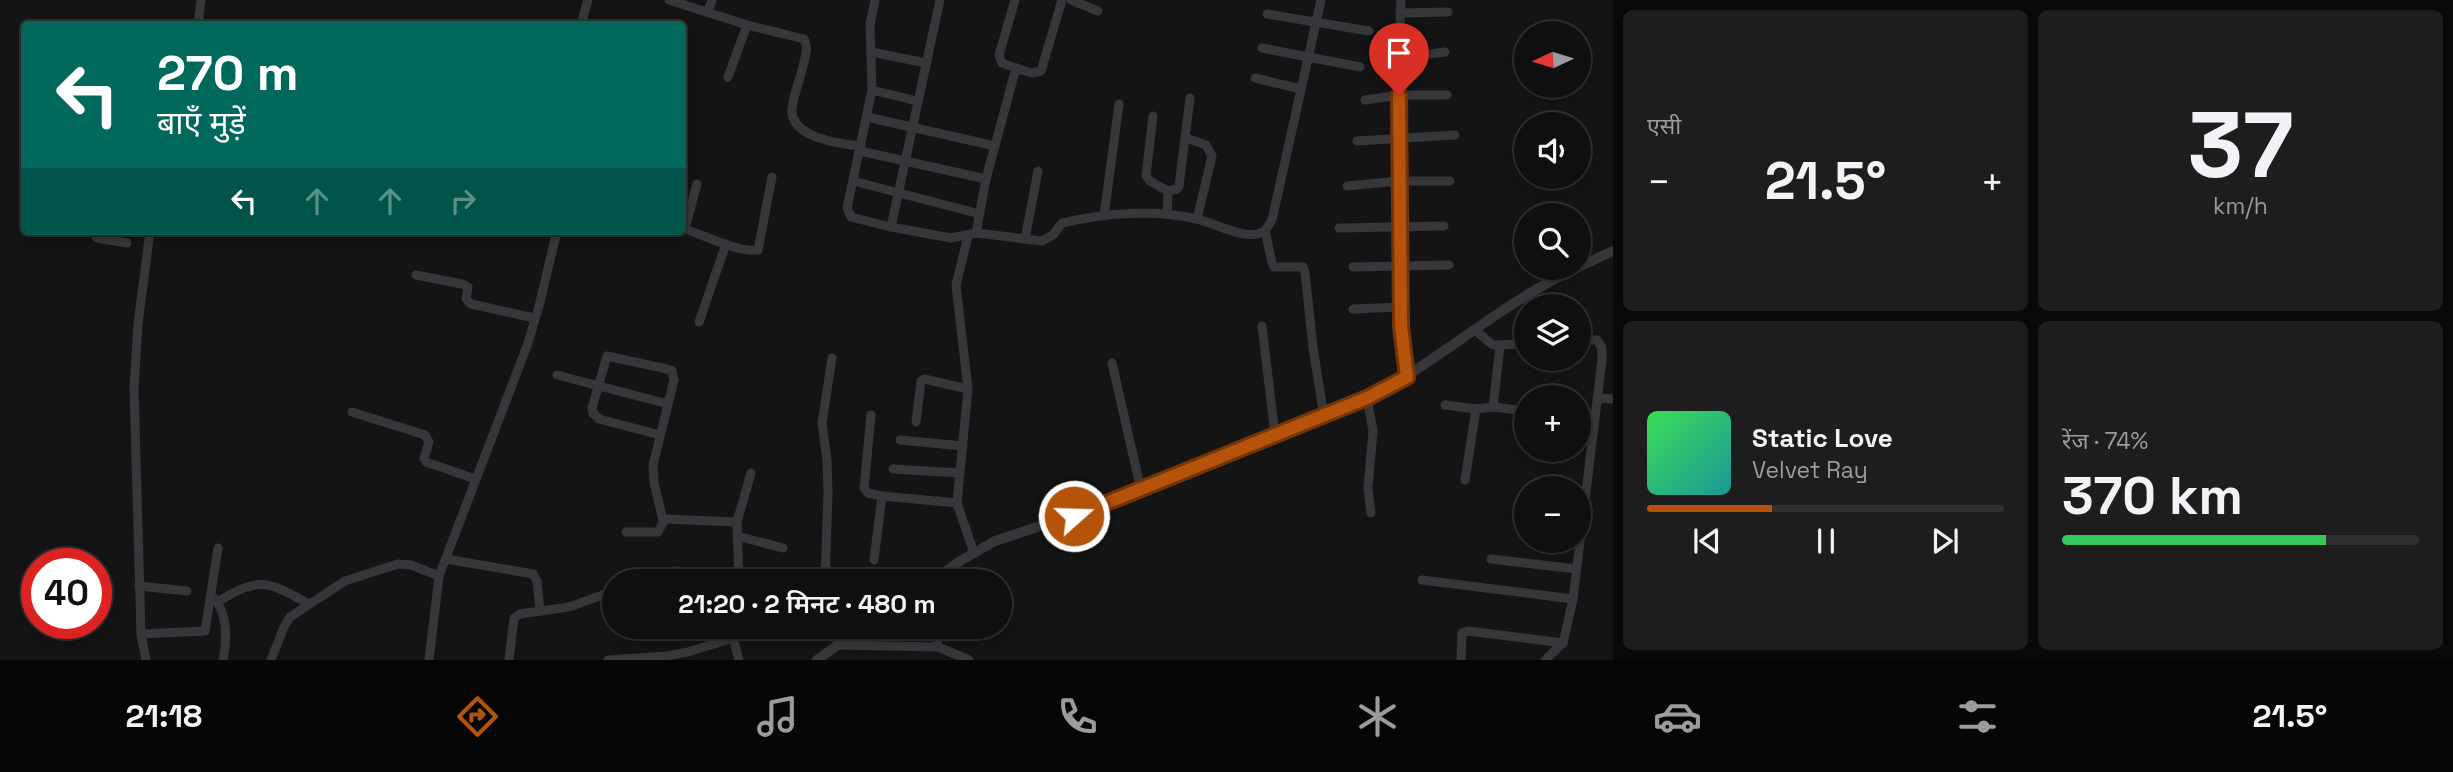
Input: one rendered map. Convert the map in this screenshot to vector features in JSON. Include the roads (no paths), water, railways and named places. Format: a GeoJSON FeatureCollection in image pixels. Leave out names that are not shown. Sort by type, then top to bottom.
{"type":"FeatureCollection","features":[{"type":"Feature","properties":{"kind":"street"},"geometry":{"type":"LineString","coordinates":[[198,21],[201,0]]}},
{"type":"Feature","properties":{"kind":"street"},"geometry":{"type":"LineString","coordinates":[[582,21],[588,0]]}},
{"type":"Feature","properties":{"kind":"street"},"geometry":{"type":"LineString","coordinates":[[669,0],[747,25],[804,39],[807,50],[792,108],[793,117],[800,128],[825,141],[986,179]]}},
{"type":"Feature","properties":{"kind":"street"},"geometry":{"type":"LineString","coordinates":[[708,12],[712,0]]}},
{"type":"Feature","properties":{"kind":"street"},"geometry":{"type":"LineString","coordinates":[[874,0],[870,26],[872,90],[847,208],[848,215],[891,227],[951,238],[972,235],[1042,241],[1053,235],[1062,223],[1104,216],[1167,214],[1197,219],[1248,235],[1265,231],[1272,220],[1321,0]]}},
{"type":"Feature","properties":{"kind":"street"},"geometry":{"type":"LineString","coordinates":[[891,227],[940,0]]}},
{"type":"Feature","properties":{"kind":"street"},"geometry":{"type":"LineString","coordinates":[[1015,0],[999,55],[1002,63],[1032,73],[1041,71],[1062,0]]}},
{"type":"Feature","properties":{"kind":"street"},"geometry":{"type":"LineString","coordinates":[[1071,0],[1098,11]]}},
{"type":"Feature","properties":{"kind":"street"},"geometry":{"type":"LineString","coordinates":[[1401,0],[1398,58],[1399,226],[1401,307],[1407,377]]}},
{"type":"Feature","properties":{"kind":"street"},"geometry":{"type":"LineString","coordinates":[[1400,13],[1448,12]]}},
{"type":"Feature","properties":{"kind":"street"},"geometry":{"type":"LineString","coordinates":[[1267,14],[1369,31]]}},
{"type":"Feature","properties":{"kind":"street"},"geometry":{"type":"LineString","coordinates":[[728,77],[747,25]]}},
{"type":"Feature","properties":{"kind":"street"},"geometry":{"type":"LineString","coordinates":[[1262,48],[1360,66]]}},
{"type":"Feature","properties":{"kind":"street"},"geometry":{"type":"LineString","coordinates":[[871,52],[926,63]]}},
{"type":"Feature","properties":{"kind":"street"},"geometry":{"type":"LineString","coordinates":[[1398,58],[1445,52]]}},
{"type":"Feature","properties":{"kind":"street"},"geometry":{"type":"LineString","coordinates":[[974,553],[957,503],[968,389],[957,285],[980,214],[986,179],[1016,68]]}},
{"type":"Feature","properties":{"kind":"street"},"geometry":{"type":"LineString","coordinates":[[1255,78],[1301,89]]}},
{"type":"Feature","properties":{"kind":"street"},"geometry":{"type":"LineString","coordinates":[[872,90],[917,101]]}},
{"type":"Feature","properties":{"kind":"street"},"geometry":{"type":"LineString","coordinates":[[1365,100],[1399,95],[1447,95]]}},
{"type":"Feature","properties":{"kind":"street"},"geometry":{"type":"LineString","coordinates":[[1153,116],[1146,176],[1168,191],[1177,189],[1190,99]]}},
{"type":"Feature","properties":{"kind":"street"},"geometry":{"type":"LineString","coordinates":[[1104,216],[1119,104]]}},
{"type":"Feature","properties":{"kind":"street"},"geometry":{"type":"LineString","coordinates":[[867,117],[995,146]]}},
{"type":"Feature","properties":{"kind":"street"},"geometry":{"type":"LineString","coordinates":[[1357,141],[1455,135]]}},
{"type":"Feature","properties":{"kind":"street"},"geometry":{"type":"LineString","coordinates":[[1186,138],[1206,145],[1212,156],[1197,219]]}},
{"type":"Feature","properties":{"kind":"street"},"geometry":{"type":"LineString","coordinates":[[1025,239],[1038,171]]}},
{"type":"Feature","properties":{"kind":"street"},"geometry":{"type":"LineString","coordinates":[[686,229],[752,251],[760,247],[772,177]]}},
{"type":"Feature","properties":{"kind":"street"},"geometry":{"type":"LineString","coordinates":[[853,181],[980,214]]}},
{"type":"Feature","properties":{"kind":"street"},"geometry":{"type":"LineString","coordinates":[[1347,186],[1399,181],[1450,181]]}},
{"type":"Feature","properties":{"kind":"street"},"geometry":{"type":"LineString","coordinates":[[686,221],[697,184]]}},
{"type":"Feature","properties":{"kind":"street"},"geometry":{"type":"LineString","coordinates":[[1167,214],[1168,191]]}},
{"type":"Feature","properties":{"kind":"street"},"geometry":{"type":"LineString","coordinates":[[1339,228],[1444,226]]}},
{"type":"Feature","properties":{"kind":"street"},"geometry":{"type":"LineString","coordinates":[[1265,231],[1274,267],[1297,266],[1303,267],[1305,272],[1324,416]]}},
{"type":"Feature","properties":{"kind":"street"},"geometry":{"type":"LineString","coordinates":[[95,235],[97,238],[127,243]]}},
{"type":"Feature","properties":{"kind":"street"},"geometry":{"type":"LineString","coordinates":[[146,660],[141,634],[134,387],[138,324],[149,235]]}},
{"type":"Feature","properties":{"kind":"street"},"geometry":{"type":"LineString","coordinates":[[429,660],[439,576],[527,346],[556,235]]}},
{"type":"Feature","properties":{"kind":"street"},"geometry":{"type":"LineString","coordinates":[[699,322],[726,244]]}},
{"type":"Feature","properties":{"kind":"street"},"geometry":{"type":"LineString","coordinates":[[1591,261],[1613,251]]}},
{"type":"Feature","properties":{"kind":"street"},"geometry":{"type":"LineString","coordinates":[[1353,267],[1449,265]]}},
{"type":"Feature","properties":{"kind":"street"},"geometry":{"type":"LineString","coordinates":[[416,275],[468,287],[466,299],[471,304],[534,318]]}},
{"type":"Feature","properties":{"kind":"street"},"geometry":{"type":"LineString","coordinates":[[951,569],[995,541],[1074,516],[1367,398],[1407,377],[1554,280]]}},
{"type":"Feature","properties":{"kind":"street"},"geometry":{"type":"LineString","coordinates":[[1353,309],[1401,307]]}},
{"type":"Feature","properties":{"kind":"street"},"geometry":{"type":"LineString","coordinates":[[1262,326],[1275,435]]}},
{"type":"Feature","properties":{"kind":"street"},"geometry":{"type":"LineString","coordinates":[[1475,330],[1487,342],[1500,346],[1514,345]]}},
{"type":"Feature","properties":{"kind":"street"},"geometry":{"type":"LineString","coordinates":[[1545,660],[1563,643],[1573,599],[1602,348],[1597,340],[1591,340]]}},
{"type":"Feature","properties":{"kind":"street"},"geometry":{"type":"LineString","coordinates":[[1493,407],[1500,346]]}},
{"type":"Feature","properties":{"kind":"street"},"geometry":{"type":"LineString","coordinates":[[626,532],[658,532],[662,529],[663,520],[653,475],[674,380],[672,371],[667,369],[607,356],[592,408],[599,419],[660,435]]}},
{"type":"Feature","properties":{"kind":"street"},"geometry":{"type":"LineString","coordinates":[[825,569],[828,482],[822,423],[832,358]]}},
{"type":"Feature","properties":{"kind":"street"},"geometry":{"type":"LineString","coordinates":[[1112,363],[1141,489]]}},
{"type":"Feature","properties":{"kind":"street"},"geometry":{"type":"LineString","coordinates":[[557,375],[668,404]]}},
{"type":"Feature","properties":{"kind":"street"},"geometry":{"type":"LineString","coordinates":[[916,422],[921,381],[924,379],[968,389]]}},
{"type":"Feature","properties":{"kind":"street"},"geometry":{"type":"LineString","coordinates":[[1367,398],[1373,431],[1368,488],[1371,513]]}},
{"type":"Feature","properties":{"kind":"street"},"geometry":{"type":"LineString","coordinates":[[1597,398],[1613,399]]}},
{"type":"Feature","properties":{"kind":"street"},"geometry":{"type":"LineString","coordinates":[[1445,405],[1514,410]]}},
{"type":"Feature","properties":{"kind":"street"},"geometry":{"type":"LineString","coordinates":[[1465,480],[1476,409]]}},
{"type":"Feature","properties":{"kind":"street"},"geometry":{"type":"LineString","coordinates":[[352,412],[425,435],[429,442],[424,460],[475,479]]}},
{"type":"Feature","properties":{"kind":"street"},"geometry":{"type":"LineString","coordinates":[[871,415],[864,488],[869,494],[957,503]]}},
{"type":"Feature","properties":{"kind":"street"},"geometry":{"type":"LineString","coordinates":[[900,440],[963,446]]}},
{"type":"Feature","properties":{"kind":"street"},"geometry":{"type":"LineString","coordinates":[[893,469],[959,472]]}},
{"type":"Feature","properties":{"kind":"street"},"geometry":{"type":"LineString","coordinates":[[739,569],[737,522],[751,473]]}},
{"type":"Feature","properties":{"kind":"street"},"geometry":{"type":"LineString","coordinates":[[874,560],[882,496]]}},
{"type":"Feature","properties":{"kind":"street"},"geometry":{"type":"LineString","coordinates":[[663,520],[737,522]]}},
{"type":"Feature","properties":{"kind":"street"},"geometry":{"type":"LineString","coordinates":[[737,536],[782,548]]}},
{"type":"Feature","properties":{"kind":"street"},"geometry":{"type":"LineString","coordinates":[[141,634],[205,631],[214,598],[218,548]]}},
{"type":"Feature","properties":{"kind":"street"},"geometry":{"type":"LineString","coordinates":[[446,559],[533,574],[537,581],[540,611]]}},
{"type":"Feature","properties":{"kind":"street"},"geometry":{"type":"LineString","coordinates":[[1491,559],[1576,569]]}},
{"type":"Feature","properties":{"kind":"street"},"geometry":{"type":"LineString","coordinates":[[271,660],[288,620],[345,581],[398,564],[411,565],[439,576]]}},
{"type":"Feature","properties":{"kind":"street"},"geometry":{"type":"LineString","coordinates":[[1422,580],[1573,599]]}},
{"type":"Feature","properties":{"kind":"street"},"geometry":{"type":"LineString","coordinates":[[214,598],[264,583],[276,586],[309,604]]}},
{"type":"Feature","properties":{"kind":"street"},"geometry":{"type":"LineString","coordinates":[[139,586],[187,591]]}},
{"type":"Feature","properties":{"kind":"street"},"geometry":{"type":"LineString","coordinates":[[509,660],[514,618],[520,614],[569,607],[602,595]]}},
{"type":"Feature","properties":{"kind":"street"},"geometry":{"type":"LineString","coordinates":[[214,598],[221,610],[226,637],[223,660]]}},
{"type":"Feature","properties":{"kind":"street"},"geometry":{"type":"LineString","coordinates":[[1461,660],[1462,633],[1468,631],[1563,643]]}},
{"type":"Feature","properties":{"kind":"street"},"geometry":{"type":"LineString","coordinates":[[608,660],[667,656],[729,639]]}},
{"type":"Feature","properties":{"kind":"street"},"geometry":{"type":"LineString","coordinates":[[733,639],[739,660]]}},
{"type":"Feature","properties":{"kind":"street"},"geometry":{"type":"LineString","coordinates":[[817,660],[846,639]]}},
{"type":"Feature","properties":{"kind":"street"},"geometry":{"type":"LineString","coordinates":[[937,639],[938,647]]}},
{"type":"Feature","properties":{"kind":"street"},"geometry":{"type":"LineString","coordinates":[[836,645],[938,647],[969,660]]}}]}
